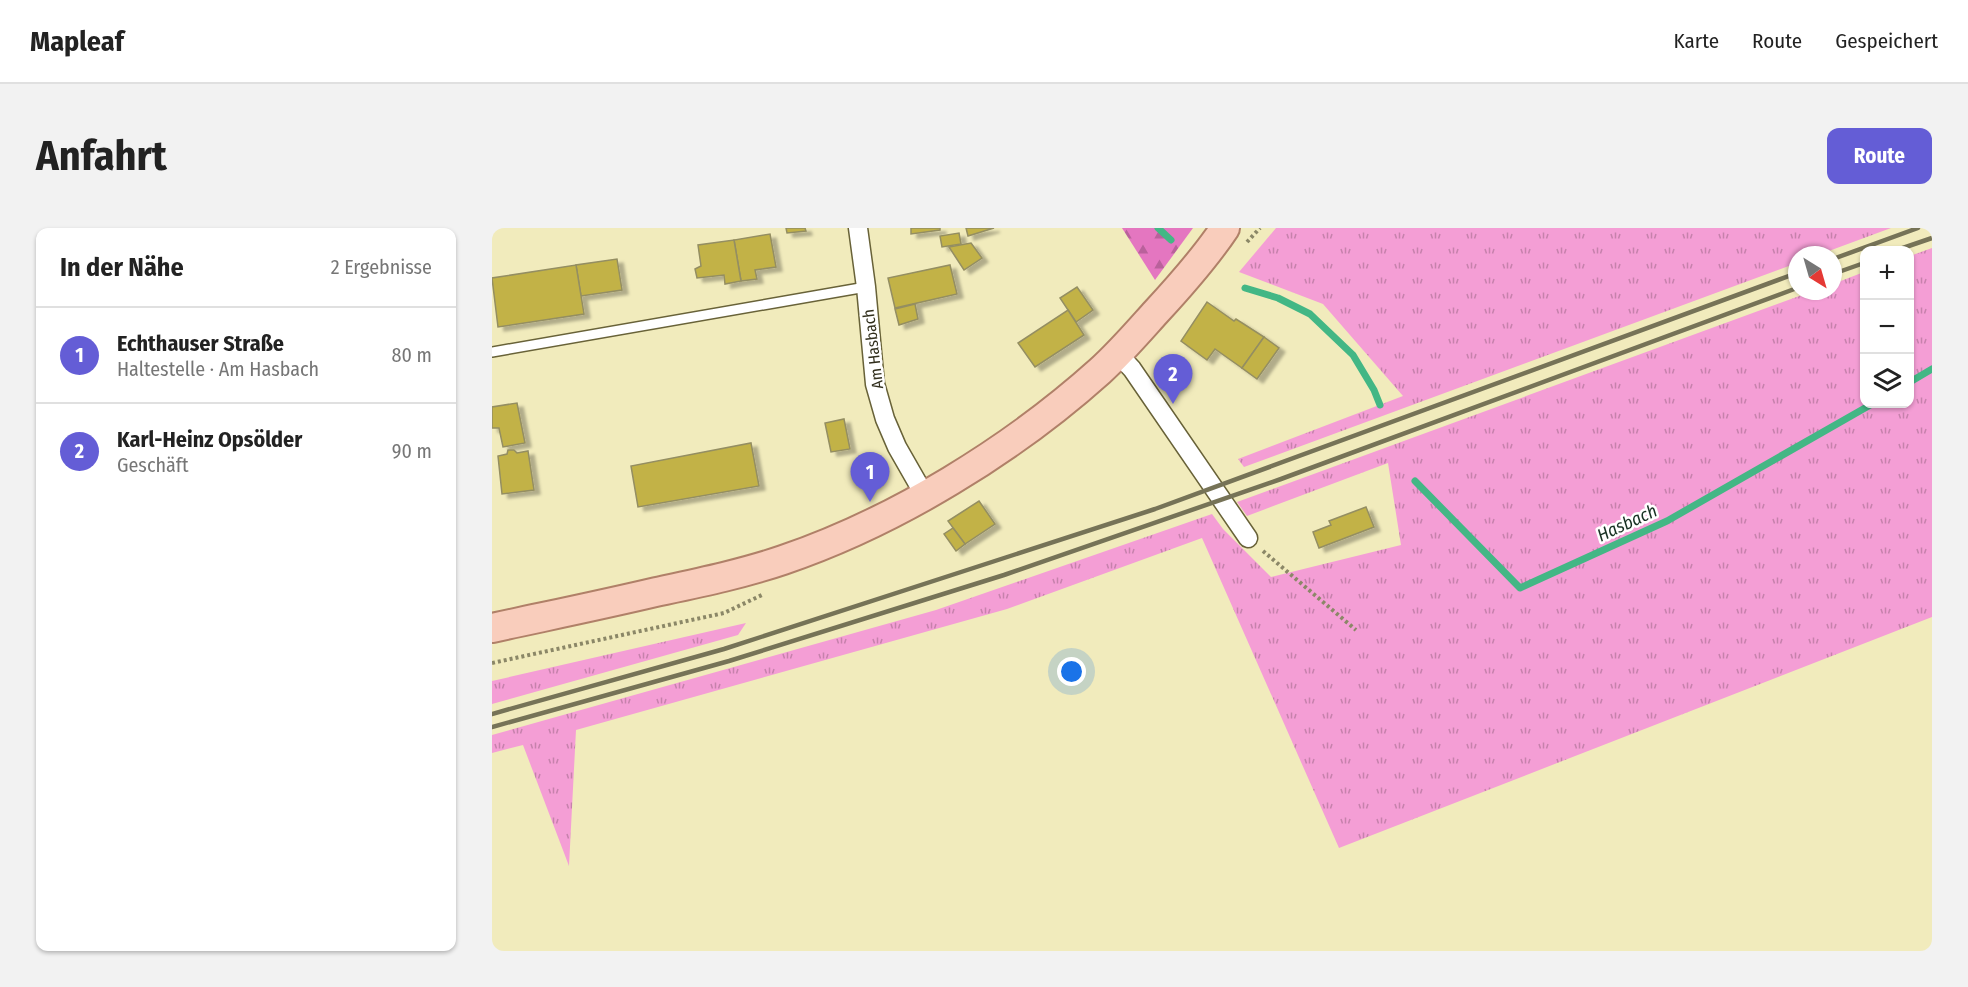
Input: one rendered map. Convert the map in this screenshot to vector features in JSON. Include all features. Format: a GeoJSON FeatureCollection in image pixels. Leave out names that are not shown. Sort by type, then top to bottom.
{"type":"FeatureCollection","features":[{"type":"Feature","properties":{"kind":"main road"},"geometry":{"type":"LineString","coordinates":[[492,628],[711,580],[783,560],[879,521],[925,496],[985,459],[1045,416],[1118,354],[1182,285],[1216,243],[1225,228]]}},
{"type":"Feature","properties":{"kind":"street","name":"Am Hasbach"},"geometry":{"type":"LineString","coordinates":[[858,228],[875,384],[885,419],[897,447],[925,496]]}},
{"type":"Feature","properties":{"kind":"street"},"geometry":{"type":"LineString","coordinates":[[1118,354],[1132,369],[1248,538]]}},
{"type":"Feature","properties":{"kind":"lane"},"geometry":{"type":"LineString","coordinates":[[492,352],[866,287]]}},
{"type":"Feature","properties":{"kind":"path"},"geometry":{"type":"LineString","coordinates":[[1248,538],[1356,630]]}},
{"type":"Feature","properties":{"kind":"green space"},"geometry":{"type":"Polygon","coordinates":[[[1122,228],[1193,228],[1155,280],[1122,228]]]}},
{"type":"Feature","properties":{"kind":"green space"},"geometry":{"type":"Polygon","coordinates":[[[1276,228],[1891,228],[1842,246],[1788,246],[1788,266],[1244,467],[1238,459],[1403,396],[1323,304],[1239,272],[1276,228]]]}},
{"type":"Feature","properties":{"kind":"green space"},"geometry":{"type":"Polygon","coordinates":[[[1932,248],[1932,617],[1339,848],[1202,538],[1007,609],[576,730],[569,866],[523,745],[492,753],[492,735],[936,610],[1212,514],[1223,529],[1271,577],[1401,545],[1388,463],[1247,516],[1237,502],[1788,300],[1842,300],[1842,281],[1860,274],[1860,408],[1914,408],[1914,255],[1932,248]]]}},
{"type":"Feature","properties":{"kind":"green space"},"geometry":{"type":"Polygon","coordinates":[[[746,623],[738,635],[492,704],[492,681],[746,623]]]}},
{"type":"Feature","properties":{"kind":"building"},"geometry":{"type":"Polygon","coordinates":[[[786,228],[805,228],[806,231],[787,233],[786,228]]]}},
{"type":"Feature","properties":{"kind":"building"},"geometry":{"type":"Polygon","coordinates":[[[911,228],[940,228],[940,230],[911,234],[911,228]]]}},
{"type":"Feature","properties":{"kind":"building"},"geometry":{"type":"Polygon","coordinates":[[[966,228],[994,228],[968,236],[966,228]]]}},
{"type":"Feature","properties":{"kind":"building"},"geometry":{"type":"Polygon","coordinates":[[[959,233],[961,244],[942,247],[940,236],[959,233]]]}},
{"type":"Feature","properties":{"kind":"building"},"geometry":{"type":"Polygon","coordinates":[[[770,234],[776,267],[755,270],[757,279],[741,281],[734,240],[770,234]]]}},
{"type":"Feature","properties":{"kind":"building"},"geometry":{"type":"Polygon","coordinates":[[[734,240],[741,281],[725,284],[724,275],[697,278],[695,269],[701,266],[698,245],[734,240]]]}},
{"type":"Feature","properties":{"kind":"building"},"geometry":{"type":"Polygon","coordinates":[[[971,243],[982,258],[964,270],[949,247],[971,243]]]}},
{"type":"Feature","properties":{"kind":"building"},"geometry":{"type":"Polygon","coordinates":[[[617,259],[622,290],[581,296],[576,265],[617,259]]]}},
{"type":"Feature","properties":{"kind":"building"},"geometry":{"type":"Polygon","coordinates":[[[576,265],[584,314],[498,327],[492,278],[576,265]]]}},
{"type":"Feature","properties":{"kind":"building"},"geometry":{"type":"Polygon","coordinates":[[[950,265],[957,294],[895,308],[888,278],[950,265]]]}},
{"type":"Feature","properties":{"kind":"building"},"geometry":{"type":"Polygon","coordinates":[[[1077,287],[1093,310],[1076,322],[1060,298],[1077,287]]]}},
{"type":"Feature","properties":{"kind":"building"},"geometry":{"type":"Polygon","coordinates":[[[1207,302],[1234,321],[1236,319],[1264,337],[1242,368],[1215,349],[1207,360],[1181,341],[1207,302]]]}},
{"type":"Feature","properties":{"kind":"building"},"geometry":{"type":"Polygon","coordinates":[[[915,304],[918,319],[899,325],[895,309],[915,304]]]}},
{"type":"Feature","properties":{"kind":"building"},"geometry":{"type":"Polygon","coordinates":[[[1068,310],[1084,335],[1035,367],[1018,343],[1068,310]]]}},
{"type":"Feature","properties":{"kind":"building"},"geometry":{"type":"Polygon","coordinates":[[[1264,337],[1279,348],[1257,379],[1242,368],[1264,337]]]}},
{"type":"Feature","properties":{"kind":"building"},"geometry":{"type":"Polygon","coordinates":[[[517,403],[525,443],[503,447],[499,428],[492,428],[492,407],[517,403]]]}},
{"type":"Feature","properties":{"kind":"building"},"geometry":{"type":"Polygon","coordinates":[[[844,419],[850,449],[831,452],[825,423],[844,419]]]}},
{"type":"Feature","properties":{"kind":"building"},"geometry":{"type":"Polygon","coordinates":[[[751,443],[759,486],[638,507],[631,466],[751,443]]]}},
{"type":"Feature","properties":{"kind":"building"},"geometry":{"type":"Polygon","coordinates":[[[508,450],[514,450],[517,453],[528,451],[534,490],[502,494],[498,456],[507,454],[508,450]]]}},
{"type":"Feature","properties":{"kind":"building"},"geometry":{"type":"Polygon","coordinates":[[[979,501],[995,524],[965,544],[948,521],[979,501]]]}},
{"type":"Feature","properties":{"kind":"building"},"geometry":{"type":"Polygon","coordinates":[[[1366,507],[1374,527],[1319,548],[1313,532],[1331,525],[1329,521],[1366,507]]]}},
{"type":"Feature","properties":{"kind":"building"},"geometry":{"type":"Polygon","coordinates":[[[953,528],[965,544],[956,551],[944,534],[953,528]]]}},
{"type":"Feature","properties":{"kind":"waterway","name":"Hasbach"},"geometry":{"type":"LineString","coordinates":[[1158,228],[1171,240]]}},
{"type":"Feature","properties":{"kind":"waterway","name":"Hasbach"},"geometry":{"type":"LineString","coordinates":[[1245,288],[1278,298],[1310,314],[1353,355],[1374,390],[1380,405]]}},
{"type":"Feature","properties":{"kind":"waterway","name":"Hasbach"},"geometry":{"type":"LineString","coordinates":[[1914,380],[1932,369]]}},
{"type":"Feature","properties":{"kind":"waterway","name":"Hasbach"},"geometry":{"type":"LineString","coordinates":[[1415,481],[1520,588],[1667,521],[1865,408]]}},
{"type":"Feature","properties":{"kind":"railway"},"geometry":{"type":"LineString","coordinates":[[1842,256],[1918,228]]}},
{"type":"Feature","properties":{"kind":"railway"},"geometry":{"type":"LineString","coordinates":[[1909,246],[1932,238]]}},
{"type":"Feature","properties":{"kind":"railway"},"geometry":{"type":"LineString","coordinates":[[1842,271],[1860,264]]}},
{"type":"Feature","properties":{"kind":"railway"},"geometry":{"type":"LineString","coordinates":[[492,714],[724,649],[1155,509],[1788,276]]}},
{"type":"Feature","properties":{"kind":"railway"},"geometry":{"type":"LineString","coordinates":[[492,727],[729,661],[1004,575],[1281,479],[1788,291]]}},
{"type":"Feature","properties":{"kind":"place","name":"Karl-Heinz Opsölder"},"geometry":{"type":"Point","coordinates":[1173,404]}},
{"type":"Feature","properties":{"kind":"place","name":"Echthauser Straße"},"geometry":{"type":"Point","coordinates":[870,502]}}]}
